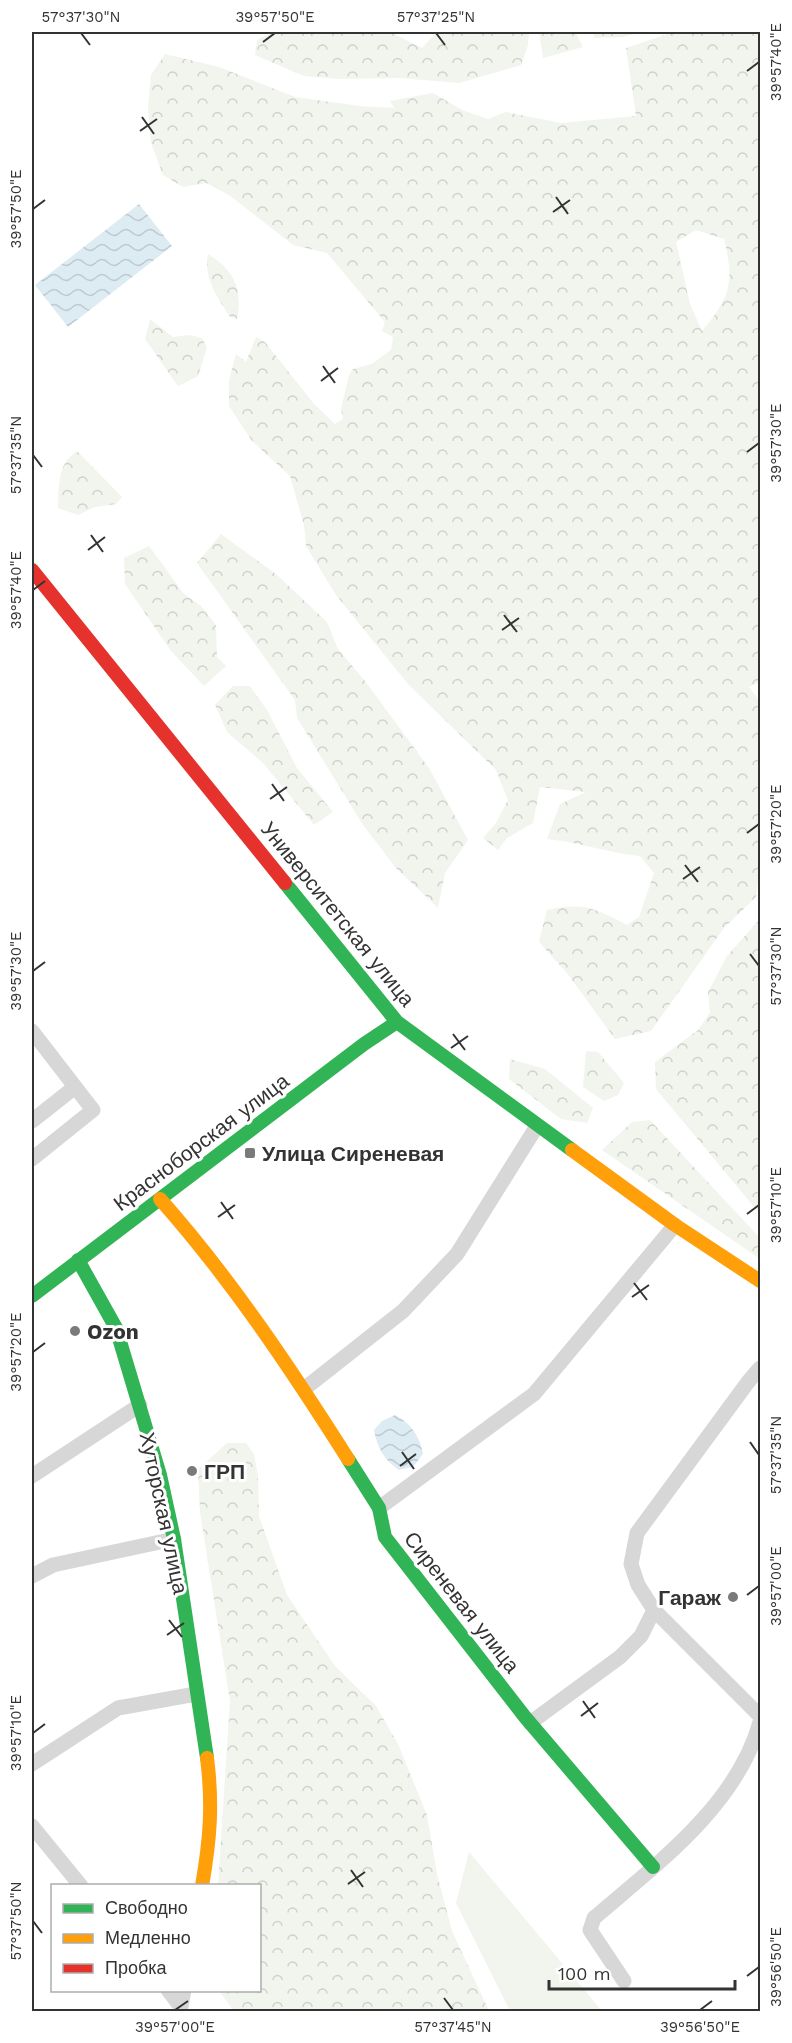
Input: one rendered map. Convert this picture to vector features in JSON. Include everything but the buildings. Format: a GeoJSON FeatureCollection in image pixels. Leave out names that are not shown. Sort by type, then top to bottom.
{"type":"FeatureCollection","features":[{"type":"Feature","properties":{"kind":"street","name":"Университетская улица"},"geometry":{"type":"LineString","coordinates":[[32,570],[397,1022],[675,1225],[760,1281]]}},
{"type":"Feature","properties":{"kind":"street","name":"Красноборская улица"},"geometry":{"type":"LineString","coordinates":[[32,1296],[364,1044],[397,1022]]}},
{"type":"Feature","properties":{"kind":"street"},"geometry":{"type":"LineString","coordinates":[[32,1159],[93,1110],[35,1041]]}},
{"type":"Feature","properties":{"kind":"street"},"geometry":{"type":"LineString","coordinates":[[32,1121],[75,1087]]}},
{"type":"Feature","properties":{"kind":"street"},"geometry":{"type":"LineString","coordinates":[[304,1389],[403,1311],[457,1254],[537,1126]]}},
{"type":"Feature","properties":{"kind":"street","name":"Сиреневая улица"},"geometry":{"type":"LineString","coordinates":[[160,1199],[192,1235],[304,1389],[379,1508],[385,1536],[530,1723],[653,1868]]}},
{"type":"Feature","properties":{"kind":"street"},"geometry":{"type":"LineString","coordinates":[[379,1508],[534,1394],[675,1225]]}},
{"type":"Feature","properties":{"kind":"street","name":"Хуторская улица"},"geometry":{"type":"LineString","coordinates":[[78,1260],[116,1328],[140,1405],[174,1539],[212,1795],[211,1834],[202,1884]]}},
{"type":"Feature","properties":{"kind":"street"},"geometry":{"type":"LineString","coordinates":[[760,1368],[637,1533],[631,1564],[638,1585],[654,1610],[760,1716]]}},
{"type":"Feature","properties":{"kind":"street"},"geometry":{"type":"LineString","coordinates":[[32,1476],[140,1405]]}},
{"type":"Feature","properties":{"kind":"street"},"geometry":{"type":"LineString","coordinates":[[32,1576],[53,1565],[174,1539]]}},
{"type":"Feature","properties":{"kind":"street"},"geometry":{"type":"LineString","coordinates":[[530,1723],[620,1657],[641,1636],[654,1610]]}},
{"type":"Feature","properties":{"kind":"street"},"geometry":{"type":"LineString","coordinates":[[32,1764],[118,1708],[196,1694]]}},
{"type":"Feature","properties":{"kind":"street"},"geometry":{"type":"LineString","coordinates":[[624,1981],[590,1930],[594,1918],[690,1833],[728,1788],[753,1749],[760,1722]]}},
{"type":"Feature","properties":{"kind":"street"},"geometry":{"type":"LineString","coordinates":[[32,1826],[79,1884]]}},
{"type":"Feature","properties":{"kind":"street"},"geometry":{"type":"LineString","coordinates":[[169,1992],[181,2009]]}},
{"type":"Feature","properties":{"kind":"street"},"geometry":{"type":"LineString","coordinates":[[181,2009],[184,1992]]}},
{"type":"Feature","properties":{"kind":"green space"},"geometry":{"type":"Polygon","coordinates":[[[274,32],[390,32],[422,48],[437,32],[529,32],[528,45],[521,65],[459,83],[400,78],[341,79],[304,76],[255,55],[257,40],[274,32]]]}},
{"type":"Feature","properties":{"kind":"green space"},"geometry":{"type":"Polygon","coordinates":[[[539,32],[575,32],[583,47],[543,58],[539,32]]]}},
{"type":"Feature","properties":{"kind":"green space"},"geometry":{"type":"Polygon","coordinates":[[[592,32],[640,32],[623,37],[595,38],[592,32]]]}},
{"type":"Feature","properties":{"kind":"green space"},"geometry":{"type":"Polygon","coordinates":[[[674,32],[760,32],[760,682],[749,687],[760,701],[760,867],[756,897],[724,928],[651,1031],[615,1039],[567,973],[539,942],[547,910],[570,907],[588,908],[627,925],[639,917],[654,873],[640,856],[547,839],[560,804],[586,792],[540,787],[533,823],[507,838],[498,850],[483,838],[496,823],[508,800],[496,770],[408,684],[336,595],[306,546],[304,525],[290,476],[252,441],[229,406],[229,380],[236,354],[246,362],[256,337],[265,342],[314,404],[335,424],[343,419],[341,409],[349,375],[353,369],[372,364],[391,350],[393,337],[382,331],[385,322],[327,253],[293,245],[229,195],[206,183],[183,187],[163,175],[151,143],[148,107],[151,75],[165,54],[219,67],[295,97],[360,106],[394,108],[390,101],[433,93],[462,110],[488,119],[506,112],[561,123],[636,116],[626,48],[674,32]],[[696,230],[676,242],[690,304],[702,331],[719,309],[728,289],[729,267],[724,239],[696,230]]]}},
{"type":"Feature","properties":{"kind":"green space"},"geometry":{"type":"Polygon","coordinates":[[[208,254],[224,267],[234,281],[239,298],[237,319],[230,317],[213,287],[208,271],[208,254]]]}},
{"type":"Feature","properties":{"kind":"green space"},"geometry":{"type":"Polygon","coordinates":[[[150,319],[173,337],[190,335],[202,338],[207,348],[198,376],[178,386],[145,339],[150,319]]]}},
{"type":"Feature","properties":{"kind":"green space"},"geometry":{"type":"Polygon","coordinates":[[[77,451],[122,497],[116,504],[95,507],[78,515],[58,508],[62,469],[70,456],[77,451]]]}},
{"type":"Feature","properties":{"kind":"green space"},"geometry":{"type":"Polygon","coordinates":[[[221,534],[276,574],[327,622],[338,649],[365,681],[429,768],[468,840],[445,873],[438,908],[396,868],[363,825],[297,718],[295,700],[197,563],[221,534]]]}},
{"type":"Feature","properties":{"kind":"green space"},"geometry":{"type":"Polygon","coordinates":[[[149,546],[184,594],[200,605],[216,625],[217,657],[226,666],[204,686],[171,651],[125,584],[124,558],[149,546]]]}},
{"type":"Feature","properties":{"kind":"green space"},"geometry":{"type":"Polygon","coordinates":[[[233,686],[250,686],[267,710],[297,768],[333,812],[314,825],[263,763],[227,732],[215,705],[233,686]]]}},
{"type":"Feature","properties":{"kind":"green space"},"geometry":{"type":"Polygon","coordinates":[[[760,919],[760,1214],[656,1089],[655,1062],[698,1030],[710,1013],[708,992],[727,956],[760,919]]]}},
{"type":"Feature","properties":{"kind":"green space"},"geometry":{"type":"Polygon","coordinates":[[[586,1051],[598,1052],[624,1083],[618,1095],[604,1101],[583,1087],[586,1051]]]}},
{"type":"Feature","properties":{"kind":"green space"},"geometry":{"type":"Polygon","coordinates":[[[510,1059],[545,1069],[593,1108],[587,1123],[561,1119],[509,1079],[510,1059]]]}},
{"type":"Feature","properties":{"kind":"green space"},"geometry":{"type":"Polygon","coordinates":[[[650,1120],[760,1238],[760,1259],[602,1150],[632,1122],[650,1120]]]}},
{"type":"Feature","properties":{"kind":"green space"},"geometry":{"type":"Polygon","coordinates":[[[227,1443],[246,1443],[254,1454],[258,1476],[259,1516],[287,1595],[335,1666],[376,1706],[398,1744],[427,1815],[437,1874],[452,1931],[489,2011],[234,2011],[220,1992],[261,1992],[261,1884],[218,1884],[230,1701],[200,1512],[198,1469],[227,1443]]]}},
{"type":"Feature","properties":{"kind":"green space"},"geometry":{"type":"Polygon","coordinates":[[[469,1852],[602,2011],[510,2011],[456,1903],[469,1852]]]}},
{"type":"Feature","properties":{"kind":"water"},"geometry":{"type":"Polygon","coordinates":[[[139,204],[172,246],[68,327],[35,285],[139,204]]]}},
{"type":"Feature","properties":{"kind":"water"},"geometry":{"type":"Polygon","coordinates":[[[395,1415],[414,1431],[423,1454],[413,1467],[399,1470],[382,1453],[374,1430],[382,1421],[395,1415]]]}},
{"type":"Feature","properties":{"kind":"traffic: fast"},"geometry":{"type":"LineString","coordinates":[[285,883],[397,1022],[572,1150]]}},
{"type":"Feature","properties":{"kind":"traffic: fast"},"geometry":{"type":"LineString","coordinates":[[32,1296],[364,1044],[397,1022]]}},
{"type":"Feature","properties":{"kind":"traffic: fast"},"geometry":{"type":"LineString","coordinates":[[78,1260],[116,1328],[160,1475],[174,1539],[207,1758]]}},
{"type":"Feature","properties":{"kind":"traffic: fast"},"geometry":{"type":"LineString","coordinates":[[348,1459],[379,1508],[385,1537],[525,1717],[653,1867]]}},
{"type":"Feature","properties":{"kind":"traffic: slow"},"geometry":{"type":"LineString","coordinates":[[572,1150],[675,1225],[760,1281]]}},
{"type":"Feature","properties":{"kind":"traffic: slow"},"geometry":{"type":"LineString","coordinates":[[160,1199],[236,1293],[305,1392],[348,1459]]}},
{"type":"Feature","properties":{"kind":"traffic: slow"},"geometry":{"type":"LineString","coordinates":[[202,1884],[210,1822],[207,1758]]}},
{"type":"Feature","properties":{"kind":"traffic: jam"},"geometry":{"type":"LineString","coordinates":[[32,570],[285,883]]}},
{"type":"Feature","properties":{"kind":"place","name":"Улица Сиреневая"},"geometry":{"type":"Point","coordinates":[250,1153]}},
{"type":"Feature","properties":{"kind":"place","name":"Ozon"},"geometry":{"type":"Point","coordinates":[75,1331]}},
{"type":"Feature","properties":{"kind":"place","name":"ГРП"},"geometry":{"type":"Point","coordinates":[192,1471]}},
{"type":"Feature","properties":{"kind":"place","name":"Гараж"},"geometry":{"type":"Point","coordinates":[733,1597]}}]}
